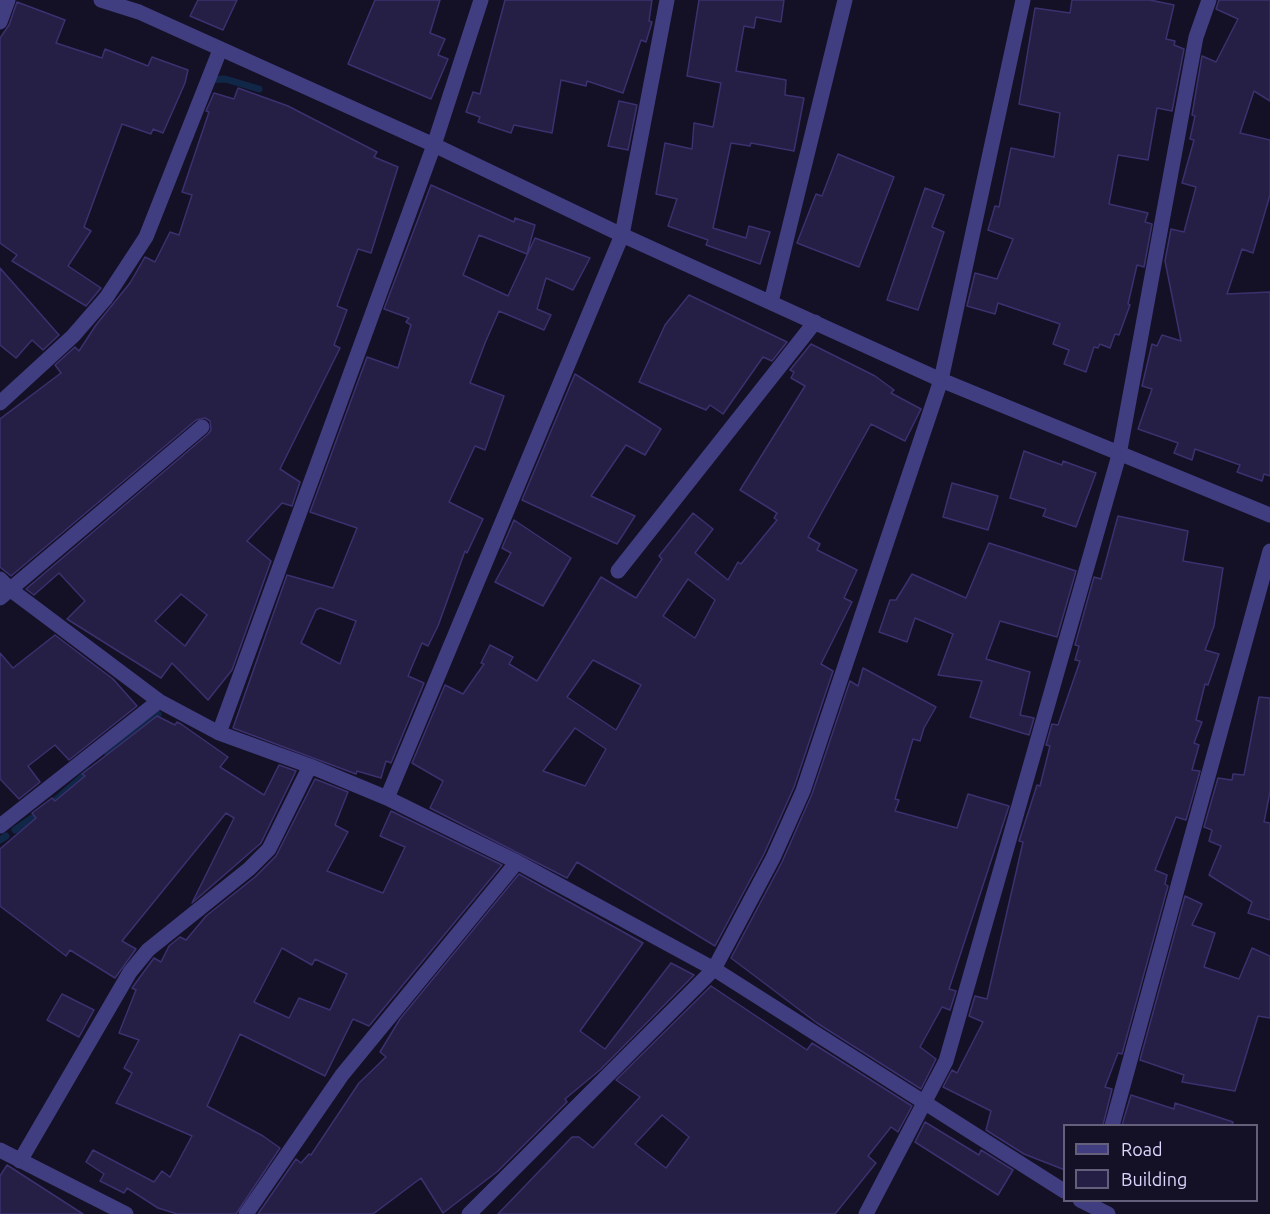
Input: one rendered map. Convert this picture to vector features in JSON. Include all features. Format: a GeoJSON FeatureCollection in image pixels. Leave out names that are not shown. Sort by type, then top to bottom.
{"type":"FeatureCollection","features":[{"type":"Feature","properties":{"kind":"street"},"geometry":{"type":"LineString","coordinates":[[0,22],[8,0]]}},
{"type":"Feature","properties":{"kind":"street"},"geometry":{"type":"LineString","coordinates":[[100,0],[140,6],[220,50],[434,145],[622,235],[941,381],[1270,515]]}},
{"type":"Feature","properties":{"kind":"street"},"geometry":{"type":"LineString","coordinates":[[219,733],[434,145],[481,0]]}},
{"type":"Feature","properties":{"kind":"street"},"geometry":{"type":"LineString","coordinates":[[387,798],[622,235],[667,0]]}},
{"type":"Feature","properties":{"kind":"street"},"geometry":{"type":"LineString","coordinates":[[771,302],[845,0]]}},
{"type":"Feature","properties":{"kind":"street"},"geometry":{"type":"LineString","coordinates":[[469,1214],[714,969],[773,858],[803,791],[941,381],[1023,0]]}},
{"type":"Feature","properties":{"kind":"street"},"geometry":{"type":"LineString","coordinates":[[866,1214],[946,1061],[1119,455],[1196,37],[1209,0]]}},
{"type":"Feature","properties":{"kind":"street"},"geometry":{"type":"LineString","coordinates":[[0,403],[73,336],[105,298],[146,237],[220,50]]}},
{"type":"Feature","properties":{"kind":"street"},"geometry":{"type":"LineString","coordinates":[[618,571],[815,322]]}},
{"type":"Feature","properties":{"kind":"street"},"geometry":{"type":"LineString","coordinates":[[6,594],[202,428]]}},
{"type":"Feature","properties":{"kind":"street"},"geometry":{"type":"LineString","coordinates":[[1112,1124],[1270,551]]}},
{"type":"Feature","properties":{"kind":"street"},"geometry":{"type":"LineString","coordinates":[[0,579],[6,594],[159,701],[219,733],[310,766],[387,798],[517,862],[714,969],[1063,1190]]}},
{"type":"Feature","properties":{"kind":"street"},"geometry":{"type":"LineString","coordinates":[[0,826],[159,701]]}},
{"type":"Feature","properties":{"kind":"street"},"geometry":{"type":"LineString","coordinates":[[20,1161],[130,972],[148,950],[249,869],[269,849],[310,766]]}},
{"type":"Feature","properties":{"kind":"street"},"geometry":{"type":"LineString","coordinates":[[246,1214],[342,1075],[517,862]]}},
{"type":"Feature","properties":{"kind":"street"},"geometry":{"type":"LineString","coordinates":[[0,1150],[126,1214]]}},
{"type":"Feature","properties":{"kind":"street"},"geometry":{"type":"LineString","coordinates":[[1087,1205],[1107,1214]]}},
{"type":"Feature","properties":{"kind":"building"},"geometry":{"type":"Polygon","coordinates":[[[198,0],[237,0],[223,30],[190,16],[198,0]]]}},
{"type":"Feature","properties":{"kind":"building"},"geometry":{"type":"Polygon","coordinates":[[[375,0],[440,0],[430,33],[445,39],[438,55],[448,59],[431,99],[348,64],[375,0]]]}},
{"type":"Feature","properties":{"kind":"building"},"geometry":{"type":"Polygon","coordinates":[[[505,0],[652,0],[649,21],[652,22],[646,42],[641,40],[623,93],[587,81],[586,86],[561,80],[552,133],[514,125],[511,133],[478,122],[480,117],[466,112],[473,92],[480,94],[505,0]]]}},
{"type":"Feature","properties":{"kind":"building"},"geometry":{"type":"Polygon","coordinates":[[[699,0],[784,0],[781,22],[756,17],[754,28],[744,26],[736,71],[786,80],[785,95],[804,98],[794,151],[751,143],[750,146],[731,143],[713,228],[746,238],[749,226],[770,232],[760,264],[706,245],[708,240],[668,226],[677,199],[656,194],[665,143],[692,149],[694,123],[713,127],[721,83],[687,76],[699,0]]]}},
{"type":"Feature","properties":{"kind":"building"},"geometry":{"type":"Polygon","coordinates":[[[1072,0],[1150,0],[1174,5],[1166,39],[1175,41],[1174,45],[1184,49],[1172,111],[1157,108],[1148,160],[1118,155],[1109,204],[1148,213],[1145,222],[1152,224],[1144,267],[1137,265],[1128,304],[1130,305],[1119,335],[1115,334],[1110,348],[1100,344],[1098,348],[1094,347],[1086,372],[1064,364],[1069,350],[1053,344],[1060,324],[998,303],[995,314],[967,306],[975,273],[997,279],[1013,239],[988,230],[995,206],[999,207],[1011,148],[1054,157],[1060,113],[1019,104],[1035,8],[1070,13],[1072,0]]]}},
{"type":"Feature","properties":{"kind":"building"},"geometry":{"type":"Polygon","coordinates":[[[1219,0],[1270,0],[1270,101],[1254,91],[1240,133],[1270,140],[1270,195],[1253,253],[1242,249],[1227,294],[1270,292],[1270,476],[1264,474],[1262,481],[1237,472],[1240,465],[1195,449],[1192,460],[1174,453],[1178,443],[1138,429],[1152,389],[1142,386],[1152,344],[1157,346],[1162,335],[1181,341],[1165,261],[1171,229],[1184,232],[1196,187],[1182,183],[1194,140],[1190,139],[1195,116],[1192,115],[1202,56],[1216,62],[1238,19],[1216,9],[1219,0]]]}},
{"type":"Feature","properties":{"kind":"building"},"geometry":{"type":"Polygon","coordinates":[[[17,2],[65,20],[56,43],[102,58],[105,49],[148,66],[152,57],[188,70],[185,83],[163,133],[153,129],[151,134],[122,124],[84,227],[91,231],[68,266],[101,288],[86,306],[12,261],[17,255],[0,243],[0,38],[9,25],[17,2]]]}},
{"type":"Feature","properties":{"kind":"building"},"geometry":{"type":"Polygon","coordinates":[[[238,88],[288,106],[377,152],[374,157],[398,167],[371,253],[358,249],[337,306],[347,310],[334,345],[340,348],[280,469],[300,482],[292,506],[282,503],[247,541],[271,561],[232,670],[208,700],[172,663],[161,678],[67,619],[85,601],[59,573],[34,595],[26,589],[208,434],[211,430],[210,421],[205,418],[196,420],[11,576],[0,567],[0,419],[61,373],[55,365],[75,347],[79,351],[96,325],[130,283],[145,257],[155,262],[170,232],[179,235],[192,195],[182,192],[209,112],[206,111],[214,93],[234,99],[238,88]],[[181,594],[155,621],[185,646],[207,615],[181,594]]]}},
{"type":"Feature","properties":{"kind":"building"},"geometry":{"type":"Polygon","coordinates":[[[619,101],[637,105],[628,150],[608,146],[619,101]]]}},
{"type":"Feature","properties":{"kind":"building"},"geometry":{"type":"Polygon","coordinates":[[[838,154],[894,177],[859,267],[797,243],[816,194],[822,196],[838,154]]]}},
{"type":"Feature","properties":{"kind":"building"},"geometry":{"type":"Polygon","coordinates":[[[431,185],[514,222],[515,218],[535,225],[527,254],[479,235],[463,275],[508,296],[535,238],[590,258],[573,290],[546,278],[537,309],[551,315],[544,330],[499,311],[485,343],[470,383],[504,396],[485,450],[475,446],[449,502],[483,519],[467,553],[465,551],[438,626],[428,646],[422,643],[408,676],[424,683],[391,763],[386,761],[381,778],[357,771],[356,774],[233,728],[287,575],[333,588],[357,528],[310,512],[367,357],[398,368],[411,325],[406,322],[409,318],[384,309],[431,185]],[[320,608],[316,610],[301,643],[340,664],[356,621],[320,608]]]}},
{"type":"Feature","properties":{"kind":"building"},"geometry":{"type":"Polygon","coordinates":[[[925,188],[944,195],[932,227],[944,232],[918,310],[887,300],[925,188]]]}},
{"type":"Feature","properties":{"kind":"building"},"geometry":{"type":"Polygon","coordinates":[[[0,268],[59,335],[43,350],[32,340],[16,358],[0,345],[0,268]]]}},
{"type":"Feature","properties":{"kind":"building"},"geometry":{"type":"Polygon","coordinates":[[[689,295],[787,342],[772,361],[763,357],[723,414],[710,405],[706,410],[639,382],[665,325],[689,295]]]}},
{"type":"Feature","properties":{"kind":"building"},"geometry":{"type":"Polygon","coordinates":[[[811,344],[875,376],[894,390],[891,393],[921,409],[905,441],[871,424],[808,537],[820,544],[817,550],[857,570],[844,598],[852,602],[821,664],[833,671],[794,787],[764,854],[715,946],[577,862],[567,878],[430,808],[443,781],[412,763],[445,685],[463,694],[484,664],[481,663],[490,645],[513,657],[509,664],[537,681],[601,577],[636,598],[662,559],[659,556],[693,513],[713,529],[695,553],[728,580],[738,562],[741,564],[777,520],[774,518],[777,513],[740,490],[805,386],[791,378],[794,372],[790,370],[811,344]],[[688,579],[663,616],[695,638],[715,600],[688,579]],[[593,660],[567,697],[616,730],[641,685],[593,660]],[[575,728],[543,771],[585,786],[606,749],[575,728]]]}},
{"type":"Feature","properties":{"kind":"building"},"geometry":{"type":"Polygon","coordinates":[[[575,374],[661,429],[645,455],[626,445],[591,496],[635,516],[617,544],[522,500],[575,374]]]}},
{"type":"Feature","properties":{"kind":"building"},"geometry":{"type":"Polygon","coordinates":[[[1024,451],[1062,465],[1063,461],[1096,473],[1076,527],[1043,516],[1046,509],[1010,498],[1024,451]]]}},
{"type":"Feature","properties":{"kind":"building"},"geometry":{"type":"Polygon","coordinates":[[[952,483],[998,496],[988,530],[943,517],[952,483]]]}},
{"type":"Feature","properties":{"kind":"building"},"geometry":{"type":"Polygon","coordinates":[[[1118,516],[1188,531],[1183,561],[1223,568],[1214,626],[1205,650],[1219,654],[1208,685],[1205,684],[1196,720],[1202,722],[1194,743],[1199,745],[1192,770],[1200,771],[1186,820],[1176,817],[1155,870],[1167,875],[1165,884],[1168,886],[1122,1054],[1118,1053],[1105,1087],[1112,1089],[1103,1124],[1063,1124],[1063,1169],[1024,1154],[986,1130],[991,1111],[943,1087],[952,1070],[957,1073],[983,1022],[969,1016],[975,996],[987,999],[1023,842],[1019,841],[1037,785],[1040,786],[1050,746],[1046,745],[1052,724],[1058,725],[1080,661],[1075,660],[1079,646],[1075,645],[1094,577],[1101,579],[1118,516]]]}},
{"type":"Feature","properties":{"kind":"building"},"geometry":{"type":"Polygon","coordinates":[[[514,520],[571,558],[543,606],[495,582],[511,553],[502,548],[514,520]]]}},
{"type":"Feature","properties":{"kind":"building"},"geometry":{"type":"Polygon","coordinates":[[[989,543],[1076,571],[1057,637],[1000,621],[986,659],[1030,672],[1020,715],[1034,718],[1029,735],[970,717],[982,681],[938,675],[953,634],[915,618],[907,642],[879,632],[890,600],[896,600],[912,574],[966,598],[989,543]]]}},
{"type":"Feature","properties":{"kind":"building"},"geometry":{"type":"Polygon","coordinates":[[[55,635],[113,679],[137,706],[69,760],[55,745],[28,766],[40,782],[19,799],[0,779],[0,653],[13,668],[55,635]]]}},
{"type":"Feature","properties":{"kind":"building"},"geometry":{"type":"Polygon","coordinates":[[[863,668],[936,707],[924,728],[920,741],[913,739],[895,799],[899,800],[895,811],[957,828],[968,794],[1009,806],[949,989],[956,991],[950,1010],[942,1007],[920,1047],[936,1059],[921,1089],[817,1023],[731,958],[782,862],[812,794],[850,681],[858,686],[863,668]]]}},
{"type":"Feature","properties":{"kind":"building"},"geometry":{"type":"Polygon","coordinates":[[[1259,697],[1270,698],[1270,792],[1264,822],[1270,823],[1270,920],[1248,913],[1252,902],[1209,875],[1221,846],[1209,841],[1212,830],[1204,827],[1218,778],[1232,780],[1233,774],[1244,775],[1259,697]]]}},
{"type":"Feature","properties":{"kind":"building"},"geometry":{"type":"Polygon","coordinates":[[[157,716],[175,725],[177,722],[181,724],[228,757],[220,767],[264,795],[279,765],[296,771],[261,843],[192,903],[234,818],[226,813],[122,941],[136,949],[115,978],[70,950],[66,956],[0,906],[0,849],[36,818],[32,813],[52,798],[55,801],[85,776],[82,774],[157,716]]]}},
{"type":"Feature","properties":{"kind":"building"},"geometry":{"type":"Polygon","coordinates":[[[315,779],[348,792],[335,825],[348,832],[327,871],[383,893],[405,847],[380,836],[391,811],[502,865],[369,1026],[353,1019],[325,1076],[240,1034],[207,1106],[263,1136],[280,1148],[236,1214],[177,1214],[158,1208],[127,1188],[124,1193],[100,1181],[104,1174],[86,1162],[93,1150],[154,1182],[162,1171],[170,1177],[192,1136],[116,1103],[132,1073],[124,1068],[139,1040],[119,1033],[136,990],[132,988],[154,958],[161,962],[169,946],[180,937],[186,940],[206,916],[255,877],[276,856],[315,779]],[[282,948],[254,1002],[289,1018],[299,998],[330,1010],[347,974],[315,959],[312,965],[282,948]]]}},
{"type":"Feature","properties":{"kind":"building"},"geometry":{"type":"Polygon","coordinates":[[[519,874],[643,943],[580,1031],[605,1049],[671,963],[694,975],[601,1069],[565,1099],[567,1102],[498,1171],[443,1213],[421,1178],[373,1214],[258,1214],[296,1159],[301,1163],[309,1154],[311,1155],[359,1083],[386,1057],[380,1052],[400,1019],[519,874]]]}},
{"type":"Feature","properties":{"kind":"building"},"geometry":{"type":"Polygon","coordinates":[[[1185,896],[1202,904],[1192,925],[1215,933],[1204,967],[1239,979],[1252,948],[1270,956],[1270,1018],[1258,1016],[1235,1091],[1182,1082],[1184,1075],[1140,1060],[1185,896]]]}},
{"type":"Feature","properties":{"kind":"building"},"geometry":{"type":"Polygon","coordinates":[[[711,986],[807,1050],[812,1043],[912,1106],[898,1132],[891,1127],[868,1156],[876,1163],[835,1214],[498,1214],[572,1137],[579,1137],[593,1148],[640,1097],[616,1080],[711,986]],[[662,1115],[635,1144],[666,1168],[689,1137],[662,1115]]]}},
{"type":"Feature","properties":{"kind":"building"},"geometry":{"type":"Polygon","coordinates":[[[62,994],[94,1010],[79,1037],[47,1020],[62,994]]]}},
{"type":"Feature","properties":{"kind":"building"},"geometry":{"type":"Polygon","coordinates":[[[1131,1095],[1174,1109],[1175,1103],[1233,1122],[1232,1124],[1122,1124],[1131,1095]]]}},
{"type":"Feature","properties":{"kind":"building"},"geometry":{"type":"Polygon","coordinates":[[[925,1122],[979,1155],[981,1150],[1013,1170],[998,1195],[915,1142],[925,1122]]]}},
{"type":"Feature","properties":{"kind":"building"},"geometry":{"type":"Polygon","coordinates":[[[7,1165],[83,1214],[0,1214],[0,1176],[7,1165]]]}},
{"type":"Feature","properties":{"kind":"waterway"},"geometry":{"type":"LineString","coordinates":[[209,80],[225,79],[259,89]]}},
{"type":"Feature","properties":{"kind":"waterway"},"geometry":{"type":"LineString","coordinates":[[108,754],[158,714]]}},
{"type":"Feature","properties":{"kind":"waterway"},"geometry":{"type":"LineString","coordinates":[[50,805],[89,771]]}},
{"type":"Feature","properties":{"kind":"waterway"},"geometry":{"type":"LineString","coordinates":[[15,830],[41,812]]}},
{"type":"Feature","properties":{"kind":"waterway"},"geometry":{"type":"LineString","coordinates":[[0,840],[6,836]]}}]}
